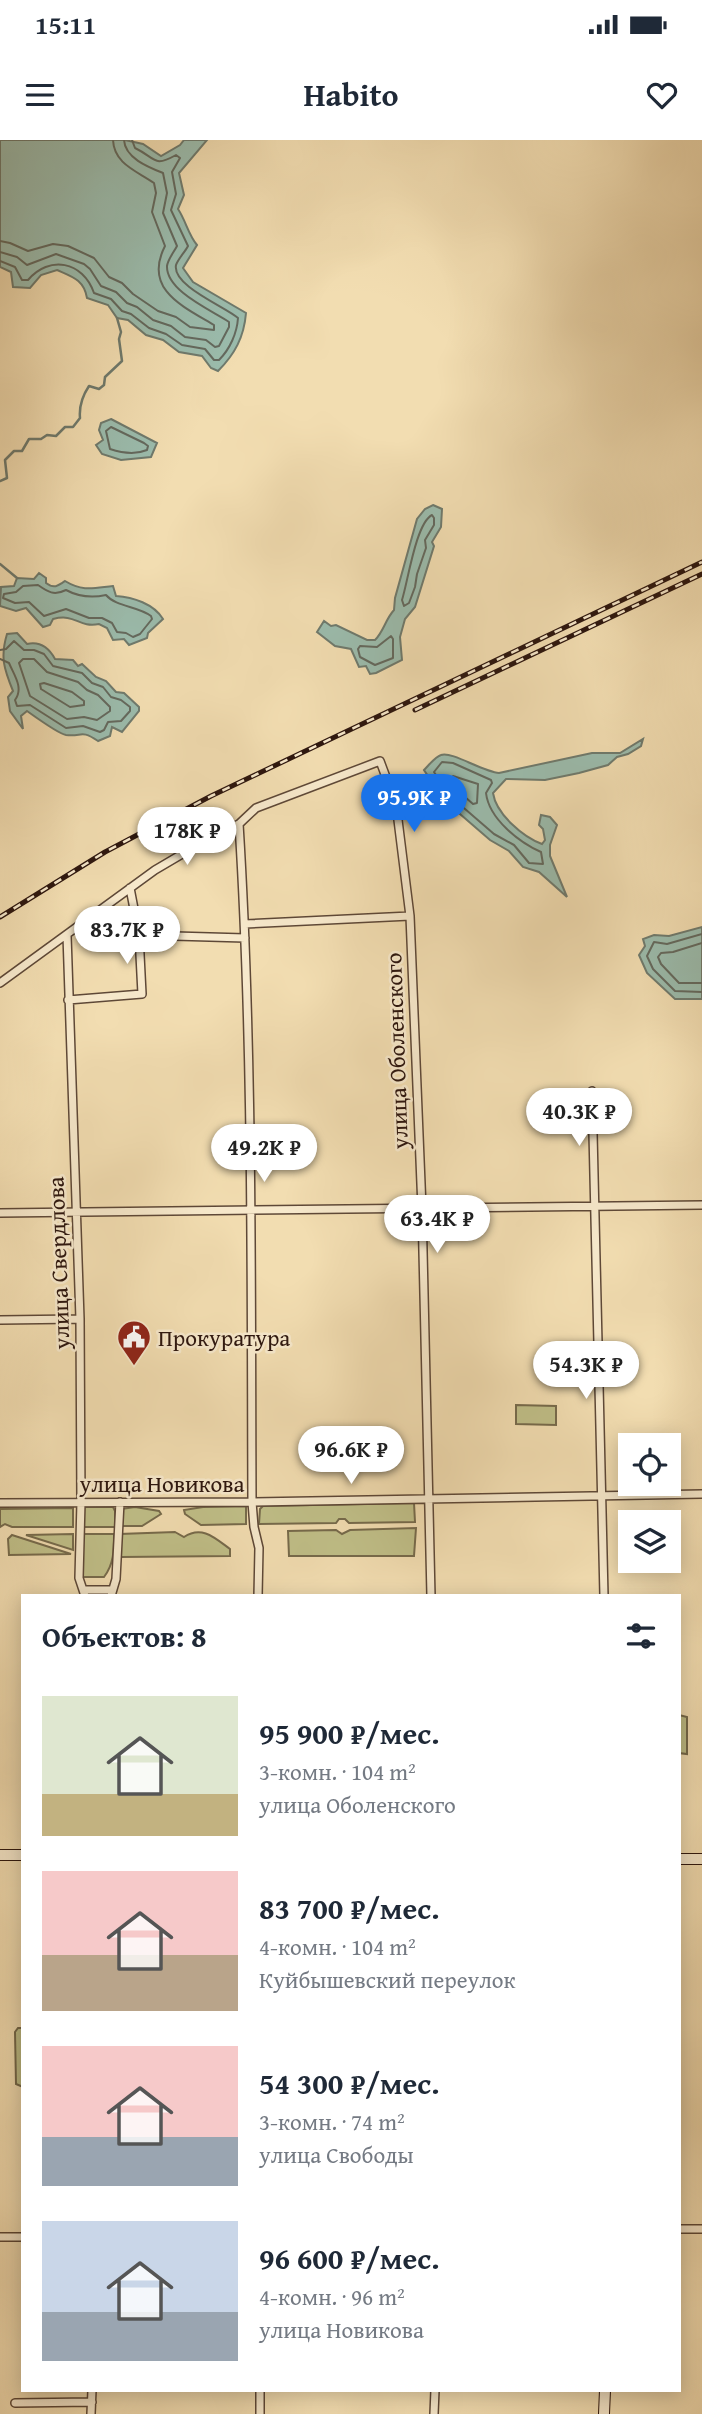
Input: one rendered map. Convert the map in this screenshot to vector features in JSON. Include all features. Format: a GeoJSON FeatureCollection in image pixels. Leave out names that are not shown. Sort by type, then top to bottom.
{"type":"FeatureCollection","features":[{"type":"Feature","properties":{"kind":"main road"},"geometry":{"type":"LineString","coordinates":[[0,1855],[21,1855]]}},
{"type":"Feature","properties":{"kind":"main road"},"geometry":{"type":"LineString","coordinates":[[681,1859],[702,1859]]}},
{"type":"Feature","properties":{"kind":"main road"},"geometry":{"type":"LineString","coordinates":[[604,2414],[605,2392]]}},
{"type":"Feature","properties":{"kind":"street","name":"улица Оболенского"},"geometry":{"type":"LineString","coordinates":[[239,824],[256,808],[380,761],[396,804],[410,916],[422,1208],[431,1594]]}},
{"type":"Feature","properties":{"kind":"street"},"geometry":{"type":"LineString","coordinates":[[0,983],[165,864],[239,824],[245,924],[252,1502],[259,1548],[258,1594]]}},
{"type":"Feature","properties":{"kind":"street"},"geometry":{"type":"LineString","coordinates":[[68,1000],[142,994],[139,935],[130,888]]}},
{"type":"Feature","properties":{"kind":"street"},"geometry":{"type":"LineString","coordinates":[[245,924],[410,916]]}},
{"type":"Feature","properties":{"kind":"street","name":"улица Свердлова"},"geometry":{"type":"LineString","coordinates":[[67,935],[79,1319],[79,1578],[84,1593],[111,1593],[116,1579],[120,1502]]}},
{"type":"Feature","properties":{"kind":"street"},"geometry":{"type":"LineString","coordinates":[[139,935],[245,938]]}},
{"type":"Feature","properties":{"kind":"street"},"geometry":{"type":"LineString","coordinates":[[592,1091],[604,1594]]}},
{"type":"Feature","properties":{"kind":"street"},"geometry":{"type":"LineString","coordinates":[[0,1213],[702,1205]]}},
{"type":"Feature","properties":{"kind":"street"},"geometry":{"type":"LineString","coordinates":[[0,1320],[79,1319]]}},
{"type":"Feature","properties":{"kind":"street","name":"улица Новикова"},"geometry":{"type":"LineString","coordinates":[[0,1503],[252,1502],[702,1494]]}},
{"type":"Feature","properties":{"kind":"street"},"geometry":{"type":"LineString","coordinates":[[681,2229],[702,2229]]}},
{"type":"Feature","properties":{"kind":"street"},"geometry":{"type":"LineString","coordinates":[[0,2237],[21,2237]]}},
{"type":"Feature","properties":{"kind":"street"},"geometry":{"type":"LineString","coordinates":[[92,2392],[92,2414]]}},
{"type":"Feature","properties":{"kind":"street"},"geometry":{"type":"LineString","coordinates":[[260,2392],[260,2414]]}},
{"type":"Feature","properties":{"kind":"street"},"geometry":{"type":"LineString","coordinates":[[434,2414],[435,2392]]}},
{"type":"Feature","properties":{"kind":"street"},"geometry":{"type":"LineString","coordinates":[[15,2403],[92,2402]]}},
{"type":"Feature","properties":{"kind":"shaded area"},"geometry":{"type":"Polygon","coordinates":[[[516,1405],[556,1406],[556,1425],[516,1424],[516,1405]]]}},
{"type":"Feature","properties":{"kind":"shaded area"},"geometry":{"type":"Polygon","coordinates":[[[414,1503],[415,1522],[349,1523],[345,1519],[339,1519],[336,1523],[259,1524],[260,1509],[263,1506],[414,1503]]]}},
{"type":"Feature","properties":{"kind":"shaded area"},"geometry":{"type":"Polygon","coordinates":[[[246,1506],[246,1524],[201,1525],[185,1514],[184,1510],[203,1507],[246,1506]]]}},
{"type":"Feature","properties":{"kind":"shaded area"},"geometry":{"type":"Polygon","coordinates":[[[83,1507],[113,1507],[115,1527],[82,1527],[83,1507]]]}},
{"type":"Feature","properties":{"kind":"shaded area"},"geometry":{"type":"Polygon","coordinates":[[[135,1507],[159,1511],[161,1514],[142,1526],[121,1526],[121,1509],[135,1507]]]}},
{"type":"Feature","properties":{"kind":"shaded area"},"geometry":{"type":"Polygon","coordinates":[[[73,1508],[73,1527],[12,1527],[5,1524],[0,1527],[0,1509],[73,1508]]]}},
{"type":"Feature","properties":{"kind":"shaded area"},"geometry":{"type":"Polygon","coordinates":[[[416,1528],[414,1556],[289,1556],[288,1531],[336,1530],[342,1534],[350,1530],[416,1528]]]}},
{"type":"Feature","properties":{"kind":"shaded area"},"geometry":{"type":"Polygon","coordinates":[[[175,1532],[184,1537],[197,1532],[208,1534],[230,1549],[230,1556],[121,1557],[120,1534],[175,1532]]]}},
{"type":"Feature","properties":{"kind":"shaded area"},"geometry":{"type":"Polygon","coordinates":[[[73,1534],[73,1550],[26,1535],[73,1534]]]}},
{"type":"Feature","properties":{"kind":"shaded area"},"geometry":{"type":"Polygon","coordinates":[[[82,1534],[114,1534],[112,1562],[104,1577],[83,1577],[82,1534]]]}},
{"type":"Feature","properties":{"kind":"shaded area"},"geometry":{"type":"Polygon","coordinates":[[[12,1535],[71,1554],[9,1555],[8,1539],[12,1535]]]}},
{"type":"Feature","properties":{"kind":"shaded area"},"geometry":{"type":"Polygon","coordinates":[[[681,1716],[687,1717],[687,1754],[681,1753],[681,1716]]]}},
{"type":"Feature","properties":{"kind":"shaded area"},"geometry":{"type":"Polygon","coordinates":[[[21,2028],[21,2086],[16,2084],[15,2032],[21,2028]]]}},
{"type":"Feature","properties":{"kind":"water"},"geometry":{"type":"Polygon","coordinates":[[[0,140],[125,140],[143,144],[161,156],[184,140],[207,140],[179,173],[184,195],[178,209],[197,245],[183,268],[193,282],[246,313],[238,345],[218,371],[211,368],[202,356],[179,352],[163,340],[146,335],[128,320],[117,318],[108,305],[87,298],[77,280],[57,270],[41,275],[30,288],[13,287],[11,272],[0,267],[0,140]]]}},
{"type":"Feature","properties":{"kind":"water"},"geometry":{"type":"Polygon","coordinates":[[[111,419],[157,443],[151,457],[121,460],[102,454],[96,445],[103,440],[99,430],[101,423],[111,419]]]}},
{"type":"Feature","properties":{"kind":"water"},"geometry":{"type":"Polygon","coordinates":[[[433,505],[442,509],[441,527],[432,542],[434,546],[415,607],[405,619],[400,637],[402,660],[370,674],[366,666],[359,667],[351,649],[335,646],[317,632],[324,621],[367,640],[375,640],[394,610],[417,519],[425,509],[433,505]]]}},
{"type":"Feature","properties":{"kind":"water"},"geometry":{"type":"Polygon","coordinates":[[[39,573],[51,586],[65,581],[83,588],[113,586],[116,596],[142,602],[154,609],[163,619],[148,633],[147,638],[129,645],[124,639],[113,640],[107,628],[99,624],[61,618],[53,619],[50,625],[43,627],[26,608],[16,611],[0,606],[1,587],[14,586],[17,578],[34,579],[39,573]]]}},
{"type":"Feature","properties":{"kind":"water"},"geometry":{"type":"Polygon","coordinates":[[[17,633],[27,644],[44,646],[55,659],[73,660],[78,666],[82,664],[96,677],[106,681],[116,692],[124,693],[139,707],[139,711],[122,732],[112,727],[110,736],[98,741],[84,734],[63,734],[27,711],[21,716],[23,729],[10,711],[8,697],[13,691],[3,656],[7,634],[17,633]]]}},
{"type":"Feature","properties":{"kind":"water"},"geometry":{"type":"Polygon","coordinates":[[[643,739],[641,746],[617,757],[608,765],[545,780],[506,779],[493,793],[505,817],[535,841],[542,844],[545,840],[543,829],[539,825],[541,815],[550,817],[557,825],[550,845],[550,856],[567,897],[539,872],[523,867],[509,851],[490,840],[445,801],[424,770],[437,757],[446,755],[499,773],[592,753],[620,753],[643,739]]]}},
{"type":"Feature","properties":{"kind":"water"},"geometry":{"type":"Polygon","coordinates":[[[702,927],[702,999],[675,999],[647,973],[639,955],[645,946],[643,939],[654,935],[669,936],[702,927]]]}},
{"type":"Feature","properties":{"kind":"waterway"},"geometry":{"type":"LineString","coordinates":[[0,481],[7,478],[5,460],[14,451],[22,451],[29,439],[56,436],[65,427],[73,427],[80,418],[82,401],[89,386],[99,389],[104,385],[105,377],[122,361],[119,339],[121,332],[117,318]]}},
{"type":"Feature","properties":{"kind":"waterway"},"geometry":{"type":"LineString","coordinates":[[0,564],[17,578]]}},
{"type":"Feature","properties":{"kind":"railway"},"geometry":{"type":"LineString","coordinates":[[0,917],[105,852],[211,796],[702,562]]}},
{"type":"Feature","properties":{"kind":"railway"},"geometry":{"type":"LineString","coordinates":[[415,710],[702,574]]}},
{"type":"Feature","properties":{"kind":"place","name":"Прокуратура"},"geometry":{"type":"Point","coordinates":[134,1367]}}]}
